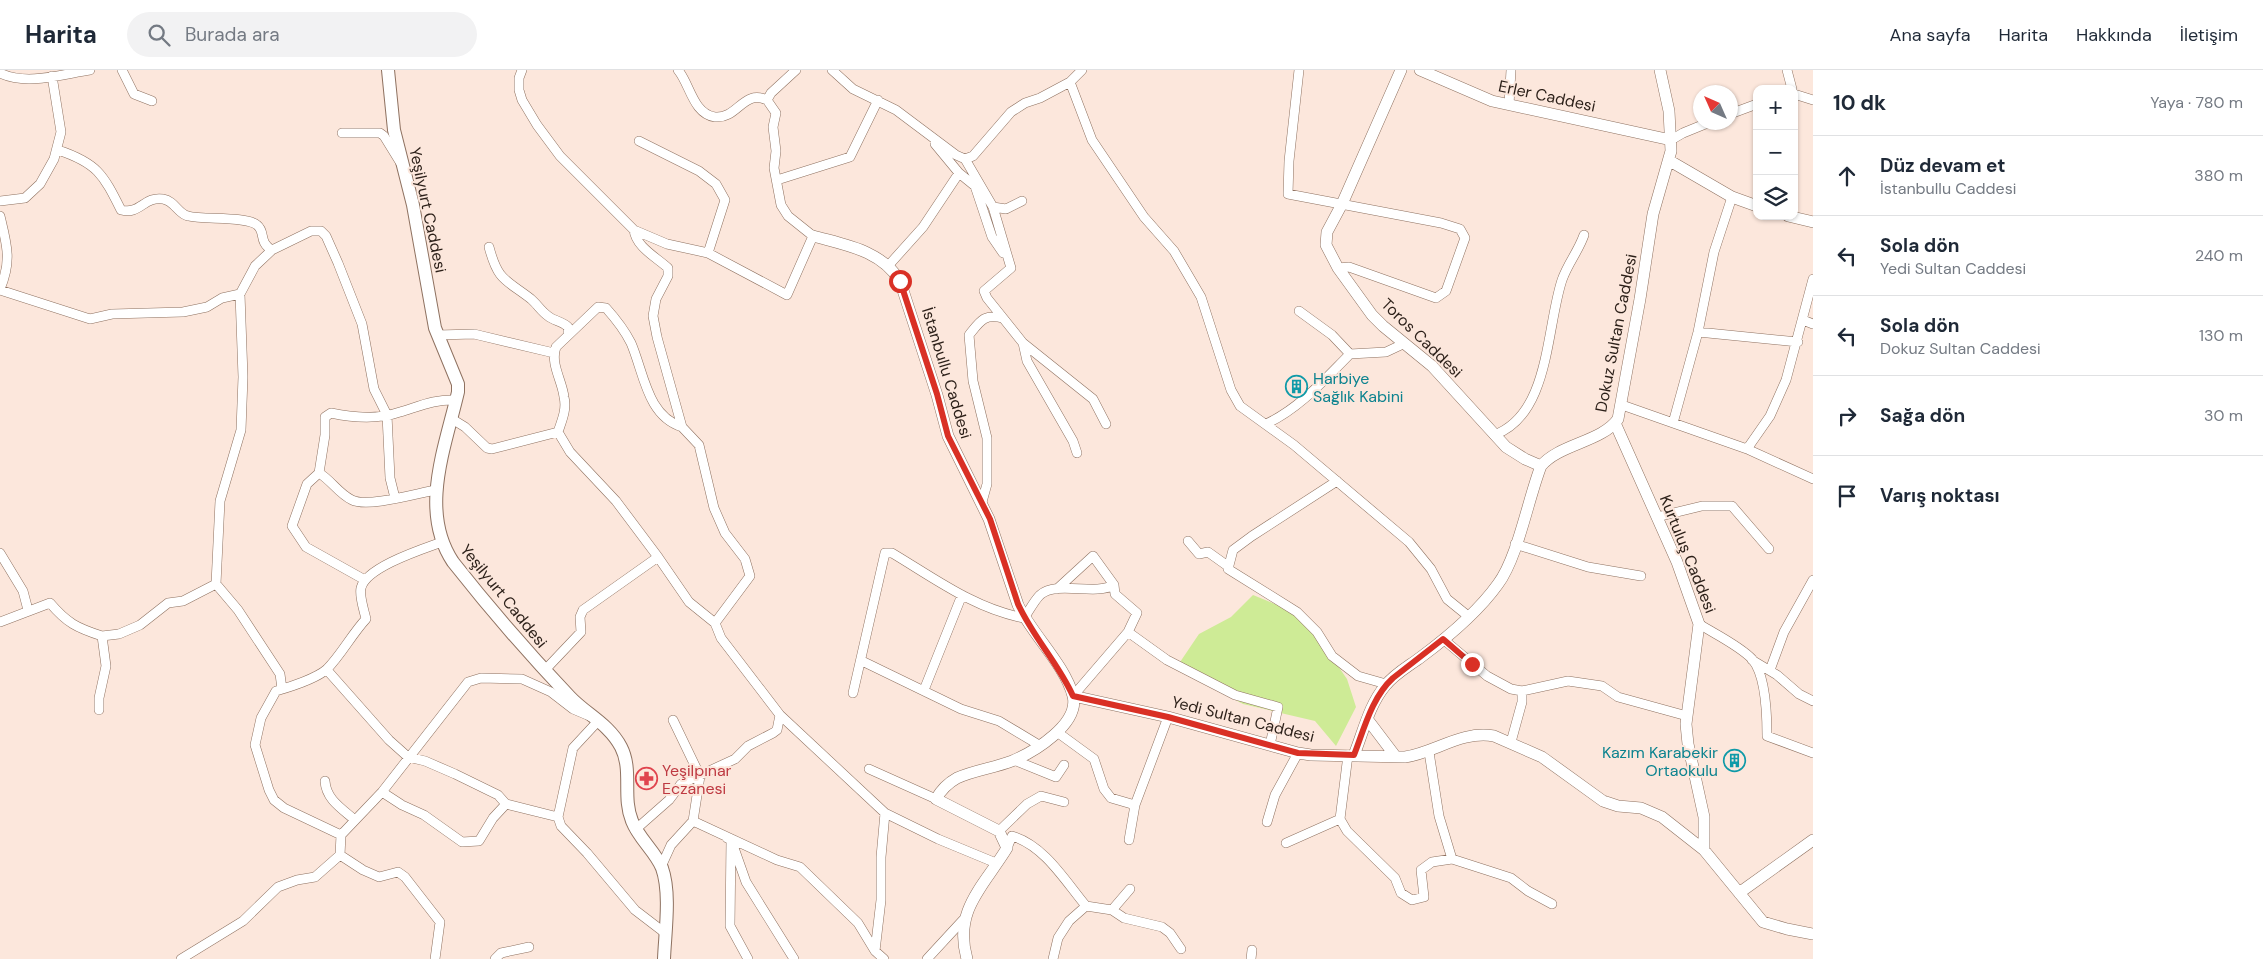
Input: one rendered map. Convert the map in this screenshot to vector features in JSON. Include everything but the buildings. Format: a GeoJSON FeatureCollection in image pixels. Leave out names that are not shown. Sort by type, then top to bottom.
{"type":"FeatureCollection","features":[{"type":"Feature","properties":{"kind":"main road","name":"Yeşilyurt Caddesi"},"geometry":{"type":"LineString","coordinates":[[388,70],[391,108],[413,205],[422,263],[438,335],[456,374],[458,392],[436,490],[435,511],[442,542],[446,552],[462,574],[545,670],[572,700],[598,720],[616,738],[624,754],[627,770],[628,807],[636,830],[662,867],[665,887],[664,959]]}},
{"type":"Feature","properties":{"kind":"street"},"geometry":{"type":"LineString","coordinates":[[0,72],[18,78],[52,76],[90,70]]}},
{"type":"Feature","properties":{"kind":"street"},"geometry":{"type":"LineString","coordinates":[[122,70],[134,94],[152,101]]}},
{"type":"Feature","properties":{"kind":"street"},"geometry":{"type":"LineString","coordinates":[[522,70],[519,78],[519,90],[522,100],[536,125],[560,156],[634,230],[667,244],[708,253],[787,295],[813,236],[788,216],[781,205],[773,127],[776,113],[767,100],[759,97],[752,97],[723,116],[706,113],[692,97],[678,70]]}},
{"type":"Feature","properties":{"kind":"street"},"geometry":{"type":"LineString","coordinates":[[767,100],[780,84],[796,70]]}},
{"type":"Feature","properties":{"kind":"street"},"geometry":{"type":"LineString","coordinates":[[832,70],[853,89],[896,110],[956,156],[965,159],[973,156],[1011,112],[1025,103],[1040,98],[1070,82],[1082,70]]}},
{"type":"Feature","properties":{"kind":"street"},"geometry":{"type":"LineString","coordinates":[[1299,70],[1286,191],[1288,194],[1441,223],[1460,229],[1465,238],[1446,291],[1436,298],[1350,267],[1338,268]]}},
{"type":"Feature","properties":{"kind":"street","name":"Toros Caddesi"},"geometry":{"type":"LineString","coordinates":[[1401,70],[1342,204],[1327,232],[1326,239],[1329,252],[1338,268],[1372,315],[1403,344],[1432,366],[1494,435],[1514,453],[1541,466]]}},
{"type":"Feature","properties":{"kind":"street","name":"Erler Caddesi"},"geometry":{"type":"LineString","coordinates":[[1420,70],[1483,98],[1671,140]]}},
{"type":"Feature","properties":{"kind":"street"},"geometry":{"type":"LineString","coordinates":[[1509,105],[1511,70]]}},
{"type":"Feature","properties":{"kind":"street","name":"Dokuz Sultan Caddesi"},"geometry":{"type":"LineString","coordinates":[[1541,466],[1550,458],[1615,424],[1622,405],[1653,214],[1670,161],[1670,111],[1660,70]]}},
{"type":"Feature","properties":{"kind":"street"},"geometry":{"type":"LineString","coordinates":[[1787,70],[1791,85]]}},
{"type":"Feature","properties":{"kind":"street"},"geometry":{"type":"LineString","coordinates":[[0,201],[25,198],[40,184],[48,173],[58,150],[61,132],[52,76]]}},
{"type":"Feature","properties":{"kind":"street"},"geometry":{"type":"LineString","coordinates":[[1070,82],[1092,140],[1144,217],[1174,251],[1201,297],[1231,390],[1240,406],[1266,424],[1337,481],[1409,542],[1431,569],[1447,599],[1468,616]]}},
{"type":"Feature","properties":{"kind":"street"},"geometry":{"type":"LineString","coordinates":[[1798,95],[1813,100]]}},
{"type":"Feature","properties":{"kind":"street"},"geometry":{"type":"LineString","coordinates":[[777,180],[850,157],[878,100]]}},
{"type":"Feature","properties":{"kind":"street"},"geometry":{"type":"LineString","coordinates":[[1738,111],[1753,105]]}},
{"type":"Feature","properties":{"kind":"street"},"geometry":{"type":"LineString","coordinates":[[1671,140],[1693,128]]}},
{"type":"Feature","properties":{"kind":"street"},"geometry":{"type":"LineString","coordinates":[[926,132],[959,173],[975,186],[992,237],[1008,259]]}},
{"type":"Feature","properties":{"kind":"street"},"geometry":{"type":"LineString","coordinates":[[342,133],[380,133],[384,136],[403,167]]}},
{"type":"Feature","properties":{"kind":"street"},"geometry":{"type":"LineString","coordinates":[[639,141],[699,170],[716,184],[726,200],[708,253]]}},
{"type":"Feature","properties":{"kind":"street"},"geometry":{"type":"LineString","coordinates":[[58,150],[86,161],[105,178],[121,210],[127,212],[136,210],[146,202],[164,199],[188,216],[241,221],[256,225],[259,228],[263,243],[272,250]]}},
{"type":"Feature","properties":{"kind":"street"},"geometry":{"type":"LineString","coordinates":[[965,159],[993,207],[1011,268],[984,291],[988,299],[1023,343],[1093,399],[1106,424]]}},
{"type":"Feature","properties":{"kind":"street"},"geometry":{"type":"LineString","coordinates":[[1670,161],[1732,197],[1753,205]]}},
{"type":"Feature","properties":{"kind":"street"},"geometry":{"type":"LineString","coordinates":[[888,266],[923,226],[959,173]]}},
{"type":"Feature","properties":{"kind":"street"},"geometry":{"type":"LineString","coordinates":[[1673,423],[1698,332],[1714,252],[1732,197]]}},
{"type":"Feature","properties":{"kind":"street"},"geometry":{"type":"LineString","coordinates":[[993,207],[1006,209],[1022,200]]}},
{"type":"Feature","properties":{"kind":"street"},"geometry":{"type":"LineString","coordinates":[[0,216],[9,254],[6,273],[0,290],[90,320],[112,314],[183,312],[207,307],[222,298],[240,294]]}},
{"type":"Feature","properties":{"kind":"street"},"geometry":{"type":"LineString","coordinates":[[1798,218],[1813,222]]}},
{"type":"Feature","properties":{"kind":"street"},"geometry":{"type":"LineString","coordinates":[[634,230],[635,238],[643,247],[668,268],[668,276],[656,299],[654,316],[657,337],[682,427],[699,445],[714,508],[725,533],[744,558],[750,576],[715,623]]}},
{"type":"Feature","properties":{"kind":"street"},"geometry":{"type":"LineString","coordinates":[[282,689],[280,674],[238,610],[216,584],[220,501],[241,430],[243,377],[240,294],[255,266],[272,250],[311,231],[321,231],[326,236],[359,312],[365,334],[367,362],[374,389],[387,415],[390,478],[395,498]]}},
{"type":"Feature","properties":{"kind":"street"},"geometry":{"type":"LineString","coordinates":[[1494,435],[1507,431],[1517,422],[1532,402],[1546,353],[1562,280],[1572,257],[1578,252],[1584,235]]}},
{"type":"Feature","properties":{"kind":"street","name":"İstanbullu Caddesi"},"geometry":{"type":"LineString","coordinates":[[813,236],[864,251],[888,266],[904,288],[948,436],[982,502],[995,534],[1009,582],[1024,618],[1056,664],[1073,696]]}},
{"type":"Feature","properties":{"kind":"street"},"geometry":{"type":"LineString","coordinates":[[488,247],[494,268],[499,275],[533,301],[548,316],[564,323],[568,327],[568,333]]}},
{"type":"Feature","properties":{"kind":"street"},"geometry":{"type":"LineString","coordinates":[[1747,450],[1770,416],[1786,380],[1804,320],[1813,279]]}},
{"type":"Feature","properties":{"kind":"street"},"geometry":{"type":"LineString","coordinates":[[982,502],[987,484],[987,438],[973,381],[969,335],[981,320],[988,299]]}},
{"type":"Feature","properties":{"kind":"street"},"geometry":{"type":"LineString","coordinates":[[558,432],[565,412],[565,398],[554,353],[556,347],[568,333],[598,307],[606,308],[630,342],[653,404],[670,424],[682,427]]}},
{"type":"Feature","properties":{"kind":"street"},"geometry":{"type":"LineString","coordinates":[[1300,311],[1332,335],[1350,354]]}},
{"type":"Feature","properties":{"kind":"street"},"geometry":{"type":"LineString","coordinates":[[981,320],[991,315],[1003,318]]}},
{"type":"Feature","properties":{"kind":"street"},"geometry":{"type":"LineString","coordinates":[[1804,320],[1813,324]]}},
{"type":"Feature","properties":{"kind":"street"},"geometry":{"type":"LineString","coordinates":[[1698,332],[1798,342]]}},
{"type":"Feature","properties":{"kind":"street"},"geometry":{"type":"LineString","coordinates":[[438,335],[474,334],[554,353]]}},
{"type":"Feature","properties":{"kind":"street"},"geometry":{"type":"LineString","coordinates":[[1023,343],[1027,361],[1073,441],[1077,453]]}},
{"type":"Feature","properties":{"kind":"street"},"geometry":{"type":"LineString","coordinates":[[1266,424],[1300,404],[1350,354],[1386,352],[1403,344]]}},
{"type":"Feature","properties":{"kind":"street"},"geometry":{"type":"LineString","coordinates":[[365,580],[306,547],[292,526],[307,484],[319,473],[325,435],[325,417],[327,415],[369,418],[387,415],[430,402],[456,400]]}},
{"type":"Feature","properties":{"kind":"street"},"geometry":{"type":"LineString","coordinates":[[1622,405],[1747,450],[1813,479]]}},
{"type":"Feature","properties":{"kind":"street"},"geometry":{"type":"LineString","coordinates":[[452,419],[465,427],[486,448],[492,449],[558,432]]}},
{"type":"Feature","properties":{"kind":"street","name":"Kurtuluş Caddesi"},"geometry":{"type":"LineString","coordinates":[[1615,424],[1677,562],[1699,624],[1698,650],[1687,716],[1688,744],[1704,817],[1704,850]]}},
{"type":"Feature","properties":{"kind":"street"},"geometry":{"type":"LineString","coordinates":[[558,432],[570,452],[616,501],[689,602],[715,623],[721,638],[780,715],[884,813],[938,839],[996,863]]}},
{"type":"Feature","properties":{"kind":"street"},"geometry":{"type":"LineString","coordinates":[[1541,466],[1516,544],[1503,576],[1497,585],[1443,639],[1386,684],[1351,755],[1340,819],[1347,831],[1395,878],[1401,892],[1412,900],[1424,897],[1421,870],[1432,862],[1452,859],[1511,878],[1528,891],[1552,904]]}},
{"type":"Feature","properties":{"kind":"street"},"geometry":{"type":"LineString","coordinates":[[319,473],[329,478],[353,501],[373,502],[436,490]]}},
{"type":"Feature","properties":{"kind":"street"},"geometry":{"type":"LineString","coordinates":[[1229,567],[1233,550],[1337,481]]}},
{"type":"Feature","properties":{"kind":"street"},"geometry":{"type":"LineString","coordinates":[[1657,517],[1702,506],[1732,506],[1769,549]]}},
{"type":"Feature","properties":{"kind":"street"},"geometry":{"type":"LineString","coordinates":[[1188,541],[1199,554],[1208,552],[1229,567],[1228,569],[1297,612],[1317,632],[1332,656],[1358,676],[1386,684]]}},
{"type":"Feature","properties":{"kind":"street"},"geometry":{"type":"LineString","coordinates":[[341,835],[284,808],[274,800],[255,745],[260,718],[276,691],[326,670],[354,631],[366,619],[361,589],[365,580],[394,560],[442,542]]}},
{"type":"Feature","properties":{"kind":"street"},"geometry":{"type":"LineString","coordinates":[[1516,544],[1588,567],[1641,576]]}},
{"type":"Feature","properties":{"kind":"street"},"geometry":{"type":"LineString","coordinates":[[0,553],[23,591],[28,610]]}},
{"type":"Feature","properties":{"kind":"street"},"geometry":{"type":"LineString","coordinates":[[853,693],[886,553],[892,553],[962,595],[996,612],[1024,618],[1041,594],[1057,589],[1105,590],[1114,585]]}},
{"type":"Feature","properties":{"kind":"street"},"geometry":{"type":"LineString","coordinates":[[936,799],[941,790],[956,778],[1014,760],[1057,732],[1072,710],[1073,696],[1128,632],[1137,613],[1115,594],[1114,585],[1093,556],[1057,589]]}},
{"type":"Feature","properties":{"kind":"street"},"geometry":{"type":"LineString","coordinates":[[545,670],[582,632],[580,617],[583,610],[658,557]]}},
{"type":"Feature","properties":{"kind":"street"},"geometry":{"type":"LineString","coordinates":[[1770,670],[1784,632],[1813,580]]}},
{"type":"Feature","properties":{"kind":"street"},"geometry":{"type":"LineString","coordinates":[[0,622],[50,603],[66,621],[84,630],[102,636],[119,634],[140,625],[168,603],[182,602],[216,584]]}},
{"type":"Feature","properties":{"kind":"street"},"geometry":{"type":"LineString","coordinates":[[924,690],[962,595]]}},
{"type":"Feature","properties":{"kind":"street"},"geometry":{"type":"LineString","coordinates":[[1699,624],[1770,670],[1813,701]]}},
{"type":"Feature","properties":{"kind":"street"},"geometry":{"type":"LineString","coordinates":[[1128,632],[1167,660],[1235,695],[1278,708],[1270,745]]}},
{"type":"Feature","properties":{"kind":"street"},"geometry":{"type":"LineString","coordinates":[[99,710],[99,698],[106,666],[102,636]]}},
{"type":"Feature","properties":{"kind":"street"},"geometry":{"type":"LineString","coordinates":[[1443,639],[1487,676],[1511,689],[1522,691],[1568,680],[1602,686],[1618,697],[1687,716]]}},
{"type":"Feature","properties":{"kind":"street"},"geometry":{"type":"LineString","coordinates":[[1752,660],[1759,675],[1766,708],[1767,736],[1813,753]]}},
{"type":"Feature","properties":{"kind":"street"},"geometry":{"type":"LineString","coordinates":[[862,661],[961,709],[999,721],[1039,745]]}},
{"type":"Feature","properties":{"kind":"street"},"geometry":{"type":"LineString","coordinates":[[326,670],[389,740],[408,757],[425,761],[455,774],[498,795],[506,804],[558,817]]}},
{"type":"Feature","properties":{"kind":"street"},"geometry":{"type":"LineString","coordinates":[[181,959],[243,921],[278,887],[297,880],[315,877],[340,854],[341,835],[382,792],[468,682],[481,678],[522,679],[551,692],[573,709],[598,720],[573,748],[558,817],[561,826],[587,853],[635,910],[665,934]]}},
{"type":"Feature","properties":{"kind":"street"},"geometry":{"type":"LineString","coordinates":[[1510,742],[1522,702],[1522,691]]}},
{"type":"Feature","properties":{"kind":"street","name":"Yedi Sultan Caddesi"},"geometry":{"type":"LineString","coordinates":[[1073,696],[1168,717],[1298,753],[1396,757],[1419,755],[1447,742],[1478,736],[1487,735],[1510,742],[1554,764],[1603,801],[1618,806],[1651,811],[1675,826],[1704,850],[1763,922],[1813,934]]}},
{"type":"Feature","properties":{"kind":"street"},"geometry":{"type":"LineString","coordinates":[[636,830],[669,800],[681,784],[735,759],[748,746],[773,734],[777,730],[780,715]]}},
{"type":"Feature","properties":{"kind":"street"},"geometry":{"type":"LineString","coordinates":[[1129,840],[1135,805],[1168,717]]}},
{"type":"Feature","properties":{"kind":"street"},"geometry":{"type":"LineString","coordinates":[[662,867],[671,845],[693,821],[700,776],[673,720]]}},
{"type":"Feature","properties":{"kind":"street"},"geometry":{"type":"LineString","coordinates":[[1368,720],[1396,757]]}},
{"type":"Feature","properties":{"kind":"street"},"geometry":{"type":"LineString","coordinates":[[1057,732],[1094,759],[1104,789],[1111,798],[1135,805]]}},
{"type":"Feature","properties":{"kind":"street"},"geometry":{"type":"LineString","coordinates":[[1429,752],[1439,816],[1452,859]]}},
{"type":"Feature","properties":{"kind":"street"},"geometry":{"type":"LineString","coordinates":[[1267,822],[1275,795],[1298,753]]}},
{"type":"Feature","properties":{"kind":"street"},"geometry":{"type":"LineString","coordinates":[[1014,760],[1056,777],[1064,765]]}},
{"type":"Feature","properties":{"kind":"street"},"geometry":{"type":"LineString","coordinates":[[869,769],[936,799],[999,831],[1007,848]]}},
{"type":"Feature","properties":{"kind":"street"},"geometry":{"type":"LineString","coordinates":[[325,780],[325,791],[335,803],[355,820]]}},
{"type":"Feature","properties":{"kind":"street"},"geometry":{"type":"LineString","coordinates":[[382,792],[402,805],[424,815],[462,842],[479,841],[493,818],[506,804]]}},
{"type":"Feature","properties":{"kind":"street"},"geometry":{"type":"LineString","coordinates":[[999,831],[1027,804],[1041,796],[1064,802]]}},
{"type":"Feature","properties":{"kind":"street"},"geometry":{"type":"LineString","coordinates":[[875,951],[881,900],[884,813]]}},
{"type":"Feature","properties":{"kind":"street"},"geometry":{"type":"LineString","coordinates":[[1286,843],[1340,819]]}},
{"type":"Feature","properties":{"kind":"street"},"geometry":{"type":"LineString","coordinates":[[693,821],[777,860],[800,867],[858,923],[875,951],[884,959]]}},
{"type":"Feature","properties":{"kind":"street"},"geometry":{"type":"LineString","coordinates":[[720,834],[731,840],[746,882],[794,959]]}},
{"type":"Feature","properties":{"kind":"street"},"geometry":{"type":"LineString","coordinates":[[927,959],[963,920],[975,896],[1007,848],[1012,836],[1026,840],[1047,858],[1086,906],[1112,910],[1124,918],[1162,926],[1170,933],[1181,949]]}},
{"type":"Feature","properties":{"kind":"street"},"geometry":{"type":"LineString","coordinates":[[731,840],[732,898],[730,926],[748,959]]}},
{"type":"Feature","properties":{"kind":"street"},"geometry":{"type":"LineString","coordinates":[[1739,893],[1813,840]]}},
{"type":"Feature","properties":{"kind":"street"},"geometry":{"type":"LineString","coordinates":[[340,854],[363,870],[379,877],[398,872],[405,877],[440,922],[435,959]]}},
{"type":"Feature","properties":{"kind":"street"},"geometry":{"type":"LineString","coordinates":[[1112,910],[1130,889]]}},
{"type":"Feature","properties":{"kind":"street"},"geometry":{"type":"LineString","coordinates":[[1053,959],[1058,938],[1069,921],[1086,906]]}},
{"type":"Feature","properties":{"kind":"street"},"geometry":{"type":"LineString","coordinates":[[963,920],[963,945],[966,959]]}},
{"type":"Feature","properties":{"kind":"street"},"geometry":{"type":"LineString","coordinates":[[495,959],[501,953],[529,947]]}},
{"type":"Feature","properties":{"kind":"green space"},"geometry":{"type":"Polygon","coordinates":[[[1253,595],[1292,611],[1322,643],[1347,679],[1356,707],[1336,746],[1315,721],[1243,704],[1176,668],[1199,634],[1231,617],[1253,595]]]}},
{"type":"Feature","properties":{"kind":"place","name":"Harbiye Sağlık Kabini"},"geometry":{"type":"Point","coordinates":[1297,387]}},
{"type":"Feature","properties":{"kind":"place","name":"Kazım Karabekir Ortaokulu"},"geometry":{"type":"Point","coordinates":[1734,761]}},
{"type":"Feature","properties":{"kind":"place","name":"Yeşilpınar Eczanesi"},"geometry":{"type":"Point","coordinates":[646,779]}},
{"type":"Feature","properties":{"kind":"route"},"geometry":{"type":"LineString","coordinates":[[900,281],[904,288],[937,394],[948,436],[990,519],[1009,582],[1018,604],[1024,618],[1066,680],[1073,696],[1168,717],[1298,753],[1311,755],[1354,755],[1380,692],[1386,684],[1443,639],[1472,664]]}}]}
